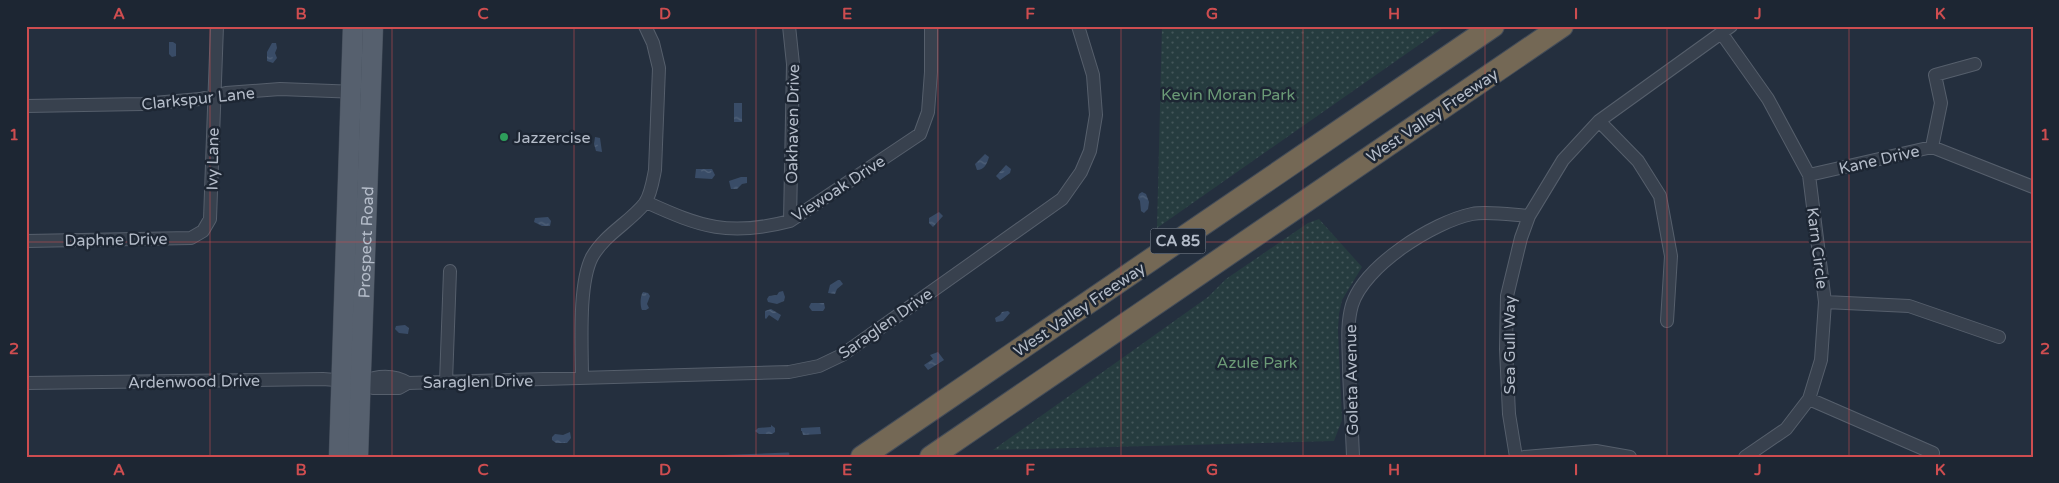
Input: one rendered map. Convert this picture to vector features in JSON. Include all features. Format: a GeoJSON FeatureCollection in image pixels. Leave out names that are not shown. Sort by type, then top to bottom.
{"type":"FeatureCollection","features":[{"type":"Feature","properties":{"kind":"highway","name":"West Valley Freeway"},"geometry":{"type":"LineString","coordinates":[[862,457],[1493,26]]}},
{"type":"Feature","properties":{"kind":"highway","name":"West Valley Freeway"},"geometry":{"type":"LineString","coordinates":[[931,457],[1562,26]]}},
{"type":"Feature","properties":{"kind":"main road","name":"Prospect Road"},"geometry":{"type":"LineString","coordinates":[[353,26],[361,92]]}},
{"type":"Feature","properties":{"kind":"main road","name":"Prospect Road"},"geometry":{"type":"LineString","coordinates":[[339,457],[351,381],[361,92],[373,26]]}},
{"type":"Feature","properties":{"kind":"main road","name":"Prospect Road"},"geometry":{"type":"LineString","coordinates":[[351,381],[358,457]]}},
{"type":"Feature","properties":{"kind":"street","name":"Ivy Lane"},"geometry":{"type":"LineString","coordinates":[[203,231],[210,219],[217,26]]}},
{"type":"Feature","properties":{"kind":"street"},"geometry":{"type":"LineString","coordinates":[[582,378],[586,274],[591,260],[607,237],[646,202],[655,170],[659,68],[653,43],[645,26]]}},
{"type":"Feature","properties":{"kind":"street","name":"Oakhaven Drive"},"geometry":{"type":"LineString","coordinates":[[789,26],[793,64],[790,221]]}},
{"type":"Feature","properties":{"kind":"street","name":"Viewoak Drive"},"geometry":{"type":"LineString","coordinates":[[646,202],[684,220],[712,227],[737,229],[766,228],[790,221],[920,134],[928,112],[931,72],[931,26]]}},
{"type":"Feature","properties":{"kind":"street","name":"Saraglen Drive"},"geometry":{"type":"LineString","coordinates":[[351,381],[372,388],[399,388],[408,382],[788,372],[818,366],[842,355],[1062,199],[1081,172],[1090,151],[1096,116],[1093,75],[1078,26]]}},
{"type":"Feature","properties":{"kind":"street","name":"Sea Gull Way"},"geometry":{"type":"LineString","coordinates":[[1516,457],[1510,414],[1506,349],[1507,296],[1521,238],[1529,216],[1563,160],[1600,121],[1726,30]]}},
{"type":"Feature","properties":{"kind":"street","name":"Karn Circle"},"geometry":{"type":"LineString","coordinates":[[1726,30],[1768,99],[1809,175],[1825,302],[1821,360],[1809,400],[1786,429],[1745,457]]}},
{"type":"Feature","properties":{"kind":"street"},"geometry":{"type":"LineString","coordinates":[[1932,147],[1942,103],[1936,75],[1975,64]]}},
{"type":"Feature","properties":{"kind":"street","name":"Clarkspur Lane"},"geometry":{"type":"LineString","coordinates":[[26,106],[142,104],[280,89],[361,92]]}},
{"type":"Feature","properties":{"kind":"street"},"geometry":{"type":"LineString","coordinates":[[1600,121],[1638,161],[1660,196],[1671,256],[1667,321]]}},
{"type":"Feature","properties":{"kind":"street","name":"Kane Drive"},"geometry":{"type":"LineString","coordinates":[[1809,175],[1932,147],[2033,187]]}},
{"type":"Feature","properties":{"kind":"street","name":"Goleta Avenue"},"geometry":{"type":"LineString","coordinates":[[1353,457],[1348,327],[1352,304],[1362,286],[1384,263],[1410,243],[1442,225],[1473,214],[1529,216]]}},
{"type":"Feature","properties":{"kind":"street","name":"Daphne Drive"},"geometry":{"type":"LineString","coordinates":[[26,241],[191,238],[203,231]]}},
{"type":"Feature","properties":{"kind":"street"},"geometry":{"type":"LineString","coordinates":[[446,382],[450,270]]}},
{"type":"Feature","properties":{"kind":"street"},"geometry":{"type":"LineString","coordinates":[[1825,302],[1909,306],[1999,337]]}},
{"type":"Feature","properties":{"kind":"street","name":"Ardenwood Drive"},"geometry":{"type":"LineString","coordinates":[[26,383],[322,379],[351,381]]}},
{"type":"Feature","properties":{"kind":"street"},"geometry":{"type":"LineString","coordinates":[[1809,400],[1933,453]]}},
{"type":"Feature","properties":{"kind":"street"},"geometry":{"type":"LineString","coordinates":[[1524,457],[1596,451],[1630,457]]}},
{"type":"Feature","properties":{"kind":"green space","name":"Kevin Moran Park"},"geometry":{"type":"Polygon","coordinates":[[[1162,26],[1446,26],[1157,228],[1162,26]]]}},
{"type":"Feature","properties":{"kind":"green space","name":"Azule Park"},"geometry":{"type":"Polygon","coordinates":[[[1319,219],[1362,267],[1342,300],[1339,314],[1342,420],[1334,441],[993,450],[1208,297],[1226,279],[1308,223],[1319,219]]]}},
{"type":"Feature","properties":{"kind":"water"},"geometry":{"type":"Polygon","coordinates":[[[169,42],[176,44],[176,56],[172,57],[169,54],[169,42]]]}},
{"type":"Feature","properties":{"kind":"water"},"geometry":{"type":"Polygon","coordinates":[[[272,43],[276,43],[277,48],[275,53],[277,58],[273,63],[267,61],[267,52],[272,43]]]}},
{"type":"Feature","properties":{"kind":"water"},"geometry":{"type":"Polygon","coordinates":[[[734,103],[742,103],[742,122],[734,122],[734,103]]]}},
{"type":"Feature","properties":{"kind":"water"},"geometry":{"type":"Polygon","coordinates":[[[595,137],[600,138],[602,152],[596,151],[595,137]]]}},
{"type":"Feature","properties":{"kind":"water"},"geometry":{"type":"Polygon","coordinates":[[[985,154],[989,157],[986,164],[982,169],[977,170],[975,164],[985,154]]]}},
{"type":"Feature","properties":{"kind":"water"},"geometry":{"type":"Polygon","coordinates":[[[1006,165],[1011,169],[1010,173],[1000,180],[996,176],[1006,165]]]}},
{"type":"Feature","properties":{"kind":"water"},"geometry":{"type":"Polygon","coordinates":[[[696,169],[712,169],[715,175],[712,179],[695,178],[696,169]]]}},
{"type":"Feature","properties":{"kind":"water"},"geometry":{"type":"Polygon","coordinates":[[[747,177],[747,183],[742,184],[737,189],[731,189],[729,181],[747,177]]]}},
{"type":"Feature","properties":{"kind":"water"},"geometry":{"type":"Polygon","coordinates":[[[1142,192],[1146,194],[1149,202],[1148,209],[1144,213],[1141,211],[1138,198],[1142,192]]]}},
{"type":"Feature","properties":{"kind":"water"},"geometry":{"type":"Polygon","coordinates":[[[939,212],[943,216],[933,227],[929,223],[929,218],[939,212]]]}},
{"type":"Feature","properties":{"kind":"water"},"geometry":{"type":"Polygon","coordinates":[[[548,217],[551,221],[550,226],[542,226],[534,222],[535,218],[548,217]]]}},
{"type":"Feature","properties":{"kind":"water"},"geometry":{"type":"Polygon","coordinates":[[[838,280],[843,284],[837,289],[835,294],[828,293],[830,285],[838,280]]]}},
{"type":"Feature","properties":{"kind":"water"},"geometry":{"type":"Polygon","coordinates":[[[783,291],[784,301],[777,304],[768,302],[769,296],[777,295],[783,291]]]}},
{"type":"Feature","properties":{"kind":"water"},"geometry":{"type":"Polygon","coordinates":[[[643,292],[648,293],[650,296],[647,304],[649,308],[646,310],[642,310],[641,306],[643,292]]]}},
{"type":"Feature","properties":{"kind":"water"},"geometry":{"type":"Polygon","coordinates":[[[811,303],[824,303],[825,308],[823,311],[812,311],[809,307],[811,303]]]}},
{"type":"Feature","properties":{"kind":"water"},"geometry":{"type":"Polygon","coordinates":[[[771,309],[781,315],[778,321],[769,315],[765,318],[765,311],[771,309]]]}},
{"type":"Feature","properties":{"kind":"water"},"geometry":{"type":"Polygon","coordinates":[[[1008,311],[1010,313],[1003,321],[996,322],[995,318],[1002,312],[1008,311]]]}},
{"type":"Feature","properties":{"kind":"water"},"geometry":{"type":"Polygon","coordinates":[[[405,325],[409,328],[408,334],[399,333],[395,329],[396,326],[405,325]]]}},
{"type":"Feature","properties":{"kind":"water"},"geometry":{"type":"Polygon","coordinates":[[[938,352],[944,360],[928,370],[924,365],[933,359],[930,355],[938,352]]]}},
{"type":"Feature","properties":{"kind":"water"},"geometry":{"type":"Polygon","coordinates":[[[771,425],[775,428],[775,432],[772,434],[759,434],[755,431],[758,428],[771,427],[771,425]]]}},
{"type":"Feature","properties":{"kind":"water"},"geometry":{"type":"Polygon","coordinates":[[[820,427],[821,434],[803,435],[801,431],[801,428],[820,427]]]}},
{"type":"Feature","properties":{"kind":"water"},"geometry":{"type":"Polygon","coordinates":[[[570,432],[571,438],[567,443],[556,443],[552,440],[555,434],[563,435],[570,432]]]}},
{"type":"Feature","properties":{"kind":"waterway"},"geometry":{"type":"LineString","coordinates":[[709,457],[788,454]]}},
{"type":"Feature","properties":{"kind":"place","name":"Jazzercise"},"geometry":{"type":"Point","coordinates":[504,137]}}]}
